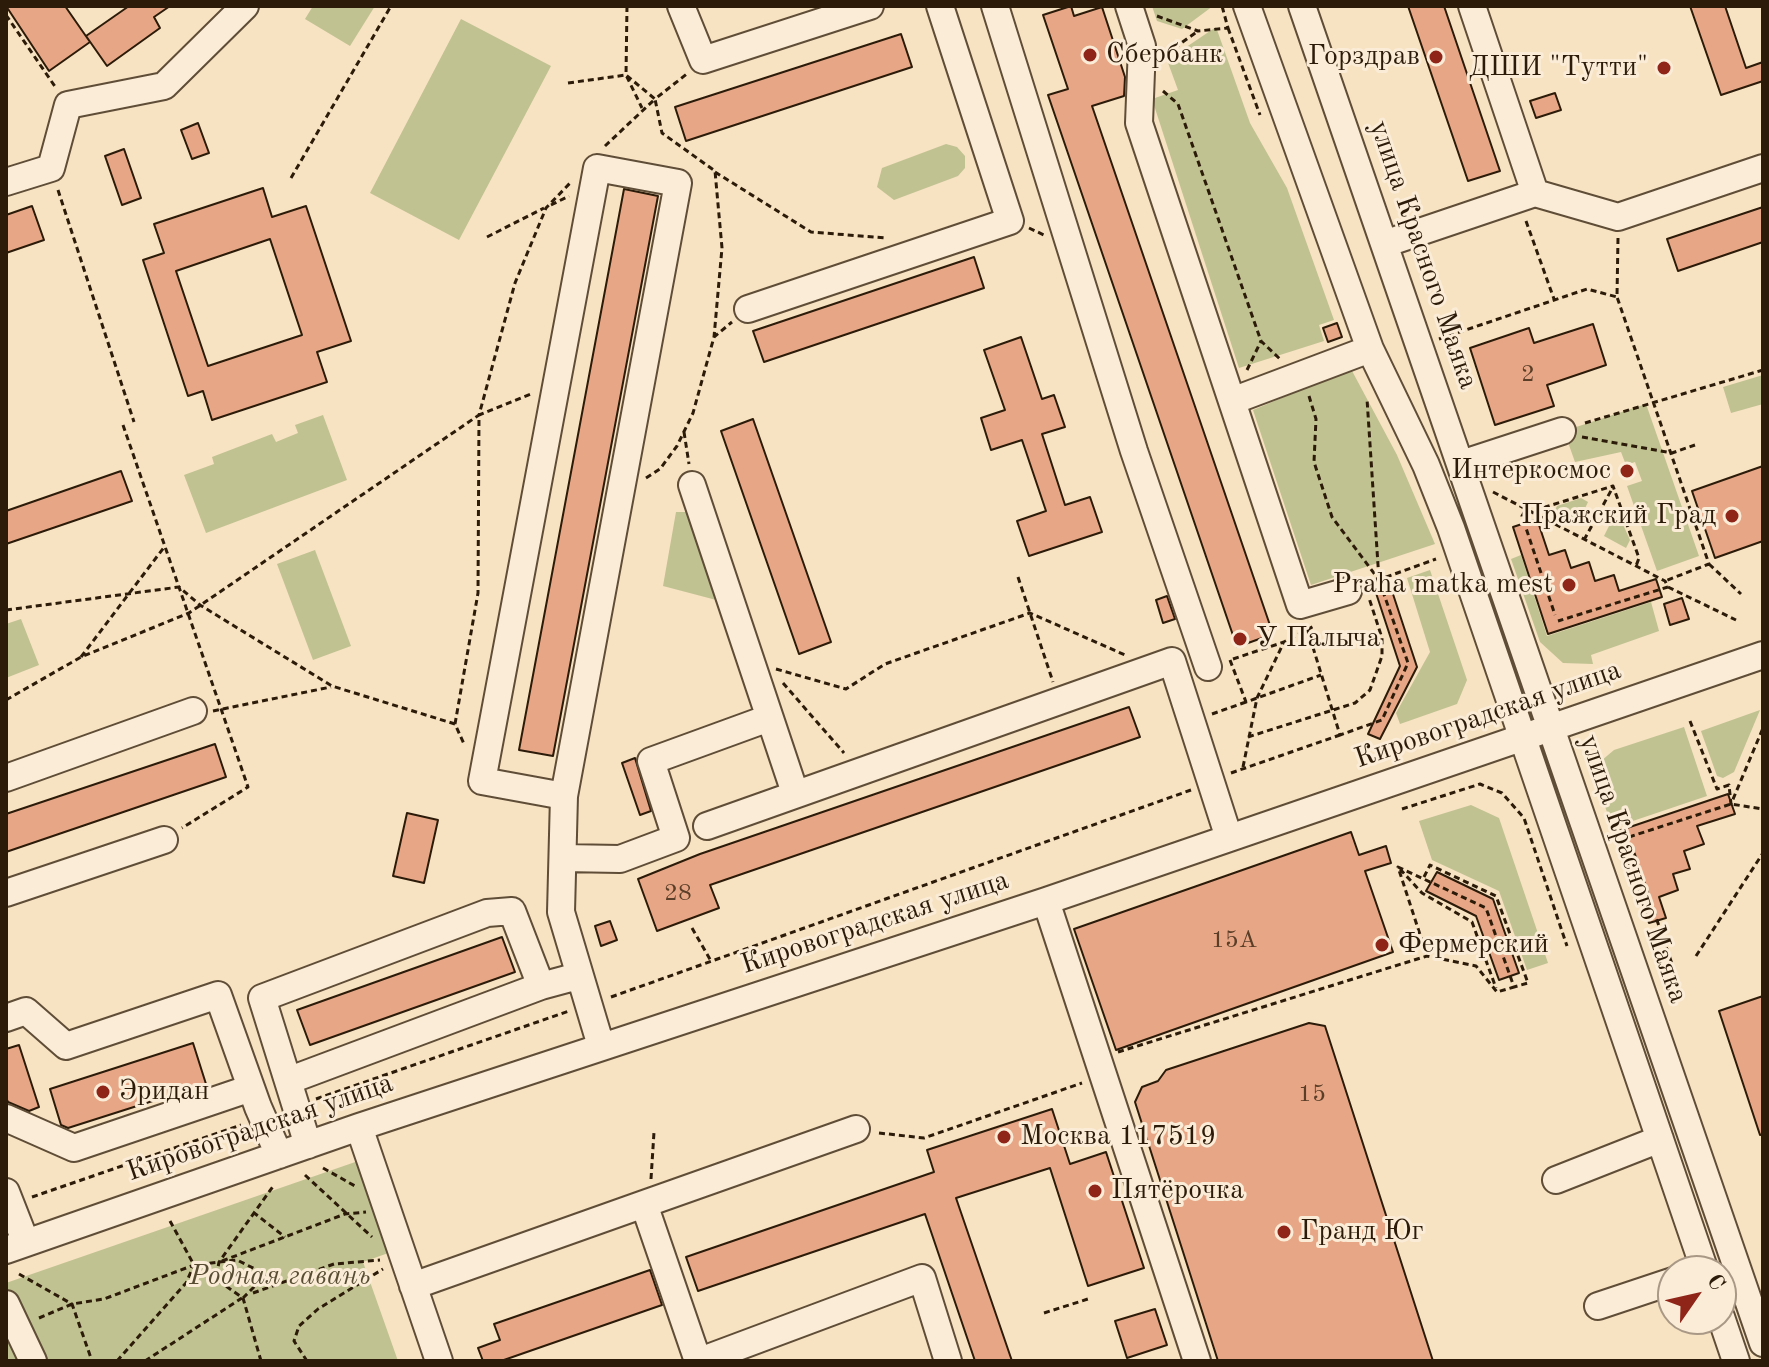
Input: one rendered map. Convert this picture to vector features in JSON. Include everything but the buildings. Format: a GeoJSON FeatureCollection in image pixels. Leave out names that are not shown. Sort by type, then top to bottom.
{"type":"FeatureCollection","features":[{"type":"Feature","properties":{"kind":"street"},"geometry":{"type":"LineString","coordinates":[[6,182],[51,168],[68,105],[164,86],[245,6]]}},
{"type":"Feature","properties":{"kind":"street"},"geometry":{"type":"LineString","coordinates":[[681,6],[703,60],[870,6]]}},
{"type":"Feature","properties":{"kind":"street"},"geometry":{"type":"LineString","coordinates":[[748,309],[1010,221],[940,6]]}},
{"type":"Feature","properties":{"kind":"street"},"geometry":{"type":"LineString","coordinates":[[995,6],[1134,451],[1208,667]]}},
{"type":"Feature","properties":{"kind":"street"},"geometry":{"type":"LineString","coordinates":[[1247,6],[1361,353],[1426,465],[1451,528],[1699,1255]]}},
{"type":"Feature","properties":{"kind":"street","name":"улица Красного Маяка"},"geometry":{"type":"LineString","coordinates":[[1302,6],[1387,243],[1763,1343]]}},
{"type":"Feature","properties":{"kind":"street"},"geometry":{"type":"LineString","coordinates":[[1472,6],[1527,196]]}},
{"type":"Feature","properties":{"kind":"street"},"geometry":{"type":"LineString","coordinates":[[1137,8],[1142,46],[1139,123],[1300,605],[1356,587]]}},
{"type":"Feature","properties":{"kind":"street"},"geometry":{"type":"LineString","coordinates":[[564,796],[482,781],[556,383],[586,179],[597,168],[678,183],[564,796],[561,912],[601,1046]]}},
{"type":"Feature","properties":{"kind":"street"},"geometry":{"type":"LineString","coordinates":[[1387,243],[1527,196],[1618,217],[1763,168]]}},
{"type":"Feature","properties":{"kind":"street"},"geometry":{"type":"LineString","coordinates":[[1232,401],[1361,353]]}},
{"type":"Feature","properties":{"kind":"street"},"geometry":{"type":"LineString","coordinates":[[1461,464],[1559,432]]}},
{"type":"Feature","properties":{"kind":"street"},"geometry":{"type":"LineString","coordinates":[[692,485],[795,793]]}},
{"type":"Feature","properties":{"kind":"street","name":"Кировоградская улица"},"geometry":{"type":"LineString","coordinates":[[16,1246],[359,1127],[1046,901],[1763,655]]}},
{"type":"Feature","properties":{"kind":"street"},"geometry":{"type":"LineString","coordinates":[[707,826],[1172,661],[1229,838]]}},
{"type":"Feature","properties":{"kind":"street"},"geometry":{"type":"LineString","coordinates":[[6,778],[193,711]]}},
{"type":"Feature","properties":{"kind":"street"},"geometry":{"type":"LineString","coordinates":[[563,858],[620,859],[676,838],[651,761],[769,718]]}},
{"type":"Feature","properties":{"kind":"street"},"geometry":{"type":"LineString","coordinates":[[6,893],[164,840]]}},
{"type":"Feature","properties":{"kind":"street"},"geometry":{"type":"LineString","coordinates":[[1046,901],[1197,1361]]}},
{"type":"Feature","properties":{"kind":"street"},"geometry":{"type":"LineString","coordinates":[[308,1145],[262,998],[487,913],[512,911],[541,986]]}},
{"type":"Feature","properties":{"kind":"street"},"geometry":{"type":"LineString","coordinates":[[290,1080],[541,986],[578,976]]}},
{"type":"Feature","properties":{"kind":"street"},"geometry":{"type":"LineString","coordinates":[[6,1018],[26,1011],[66,1046],[218,995],[262,1118],[279,1155]]}},
{"type":"Feature","properties":{"kind":"street"},"geometry":{"type":"LineString","coordinates":[[6,1118],[74,1148],[251,1088]]}},
{"type":"Feature","properties":{"kind":"street"},"geometry":{"type":"LineString","coordinates":[[359,1127],[439,1361]]}},
{"type":"Feature","properties":{"kind":"street"},"geometry":{"type":"LineString","coordinates":[[413,1286],[648,1192],[856,1129]]}},
{"type":"Feature","properties":{"kind":"street"},"geometry":{"type":"LineString","coordinates":[[1556,1180],[1660,1139]]}},
{"type":"Feature","properties":{"kind":"street"},"geometry":{"type":"LineString","coordinates":[[648,1192],[699,1361],[922,1278],[948,1361]]}},
{"type":"Feature","properties":{"kind":"street"},"geometry":{"type":"LineString","coordinates":[[8,1199],[16,1246]]}},
{"type":"Feature","properties":{"kind":"street"},"geometry":{"type":"LineString","coordinates":[[1598,1306],[1657,1286]]}},
{"type":"Feature","properties":{"kind":"street"},"geometry":{"type":"LineString","coordinates":[[6,1304],[33,1361]]}},
{"type":"Feature","properties":{"kind":"street"},"geometry":{"type":"LineString","coordinates":[[1727,1335],[1736,1361]]}},
{"type":"Feature","properties":{"kind":"path"},"geometry":{"type":"LineString","coordinates":[[291,178],[391,6]]}},
{"type":"Feature","properties":{"kind":"path"},"geometry":{"type":"LineString","coordinates":[[627,6],[626,75],[642,108]]}},
{"type":"Feature","properties":{"kind":"path"},"geometry":{"type":"LineString","coordinates":[[1222,6],[1266,127]]}},
{"type":"Feature","properties":{"kind":"path"},"geometry":{"type":"LineString","coordinates":[[1137,8],[1198,31],[1228,28]]}},
{"type":"Feature","properties":{"kind":"path"},"geometry":{"type":"LineString","coordinates":[[6,15],[68,105]]}},
{"type":"Feature","properties":{"kind":"path"},"geometry":{"type":"LineString","coordinates":[[1198,31],[1141,72],[1178,104],[1261,341],[1299,378],[1313,403],[1316,419],[1314,462],[1332,517],[1379,580]]}},
{"type":"Feature","properties":{"kind":"path"},"geometry":{"type":"LineString","coordinates":[[599,152],[642,108],[703,60]]}},
{"type":"Feature","properties":{"kind":"path"},"geometry":{"type":"LineString","coordinates":[[568,83],[626,75],[655,99],[662,133],[811,232],[886,238]]}},
{"type":"Feature","properties":{"kind":"path"},"geometry":{"type":"LineString","coordinates":[[51,168],[134,422]]}},
{"type":"Feature","properties":{"kind":"path"},"geometry":{"type":"LineString","coordinates":[[620,496],[660,469],[693,413],[714,337],[722,248],[715,171]]}},
{"type":"Feature","properties":{"kind":"path"},"geometry":{"type":"LineString","coordinates":[[487,237],[546,208],[586,179]]}},
{"type":"Feature","properties":{"kind":"path"},"geometry":{"type":"LineString","coordinates":[[482,781],[455,724],[478,593],[479,415],[515,283],[546,208],[586,179]]}},
{"type":"Feature","properties":{"kind":"path"},"geometry":{"type":"LineString","coordinates":[[1527,196],[1554,299]]}},
{"type":"Feature","properties":{"kind":"path"},"geometry":{"type":"LineString","coordinates":[[1618,217],[1617,297],[1709,564],[1741,594]]}},
{"type":"Feature","properties":{"kind":"path"},"geometry":{"type":"LineString","coordinates":[[1010,221],[1070,246]]}},
{"type":"Feature","properties":{"kind":"path"},"geometry":{"type":"LineString","coordinates":[[1436,341],[1587,289],[1617,297]]}},
{"type":"Feature","properties":{"kind":"path"},"geometry":{"type":"LineString","coordinates":[[714,337],[748,309]]}},
{"type":"Feature","properties":{"kind":"path"},"geometry":{"type":"LineString","coordinates":[[297,1106],[587,1006],[1209,783],[1243,767],[1382,720],[1408,663],[1379,580],[1368,401],[1361,353]]}},
{"type":"Feature","properties":{"kind":"path"},"geometry":{"type":"LineString","coordinates":[[1559,432],[1653,400],[1763,370]]}},
{"type":"Feature","properties":{"kind":"path"},"geometry":{"type":"LineString","coordinates":[[6,700],[81,657],[189,613],[479,415],[556,383]]}},
{"type":"Feature","properties":{"kind":"path"},"geometry":{"type":"LineString","coordinates":[[123,425],[248,787],[164,840]]}},
{"type":"Feature","properties":{"kind":"path"},"geometry":{"type":"LineString","coordinates":[[684,432],[692,485]]}},
{"type":"Feature","properties":{"kind":"path"},"geometry":{"type":"LineString","coordinates":[[1559,432],[1672,453],[1695,445]]}},
{"type":"Feature","properties":{"kind":"path"},"geometry":{"type":"LineString","coordinates":[[1537,517],[1542,508],[1613,486]]}},
{"type":"Feature","properties":{"kind":"path"},"geometry":{"type":"LineString","coordinates":[[1584,540],[1613,486]]}},
{"type":"Feature","properties":{"kind":"path"},"geometry":{"type":"LineString","coordinates":[[1613,486],[1639,558],[1636,566]]}},
{"type":"Feature","properties":{"kind":"path"},"geometry":{"type":"LineString","coordinates":[[1525,511],[1522,516],[1555,615]]}},
{"type":"Feature","properties":{"kind":"path"},"geometry":{"type":"LineString","coordinates":[[81,657],[165,546]]}},
{"type":"Feature","properties":{"kind":"path"},"geometry":{"type":"LineString","coordinates":[[1248,737],[1355,703],[1370,690],[1382,656],[1382,638],[1356,587],[1436,559]]}},
{"type":"Feature","properties":{"kind":"path"},"geometry":{"type":"LineString","coordinates":[[1665,581],[1709,564]]}},
{"type":"Feature","properties":{"kind":"path"},"geometry":{"type":"LineString","coordinates":[[1018,577],[1059,700]]}},
{"type":"Feature","properties":{"kind":"path"},"geometry":{"type":"LineString","coordinates":[[6,610],[179,587],[200,605],[332,686],[455,724]]}},
{"type":"Feature","properties":{"kind":"path"},"geometry":{"type":"LineString","coordinates":[[1668,587],[1736,620]]}},
{"type":"Feature","properties":{"kind":"path"},"geometry":{"type":"LineString","coordinates":[[1558,621],[1659,588]]}},
{"type":"Feature","properties":{"kind":"path"},"geometry":{"type":"LineString","coordinates":[[1300,605],[1340,735]]}},
{"type":"Feature","properties":{"kind":"path"},"geometry":{"type":"LineString","coordinates":[[859,770],[770,668],[846,689],[885,664],[1030,613],[1154,667]]}},
{"type":"Feature","properties":{"kind":"path"},"geometry":{"type":"LineString","coordinates":[[1243,767],[1257,698],[1284,642]]}},
{"type":"Feature","properties":{"kind":"path"},"geometry":{"type":"LineString","coordinates":[[1208,667],[1233,659],[1246,702]]}},
{"type":"Feature","properties":{"kind":"path"},"geometry":{"type":"LineString","coordinates":[[1190,722],[1321,675]]}},
{"type":"Feature","properties":{"kind":"path"},"geometry":{"type":"LineString","coordinates":[[193,711],[224,711],[332,686]]}},
{"type":"Feature","properties":{"kind":"path"},"geometry":{"type":"LineString","coordinates":[[1690,721],[1717,789],[1729,785],[1731,804]]}},
{"type":"Feature","properties":{"kind":"path"},"geometry":{"type":"LineString","coordinates":[[1731,804],[1763,728]]}},
{"type":"Feature","properties":{"kind":"path"},"geometry":{"type":"LineString","coordinates":[[1402,809],[1480,784],[1502,793],[1524,818],[1567,946]]}},
{"type":"Feature","properties":{"kind":"path"},"geometry":{"type":"LineString","coordinates":[[1629,837],[1731,804],[1763,809]]}},
{"type":"Feature","properties":{"kind":"path"},"geometry":{"type":"LineString","coordinates":[[1634,853],[1672,964]]}},
{"type":"Feature","properties":{"kind":"path"},"geometry":{"type":"LineString","coordinates":[[1696,956],[1763,853]]}},
{"type":"Feature","properties":{"kind":"path"},"geometry":{"type":"LineString","coordinates":[[1424,877],[1430,865],[1496,896],[1528,983],[1497,992]]}},
{"type":"Feature","properties":{"kind":"path"},"geometry":{"type":"LineString","coordinates":[[1398,867],[1486,908],[1514,987]]}},
{"type":"Feature","properties":{"kind":"path"},"geometry":{"type":"LineString","coordinates":[[1398,867],[1427,956]]}},
{"type":"Feature","properties":{"kind":"path"},"geometry":{"type":"LineString","coordinates":[[1398,867],[1422,893],[1472,922],[1497,992]]}},
{"type":"Feature","properties":{"kind":"path"},"geometry":{"type":"LineString","coordinates":[[692,928],[711,961]]}},
{"type":"Feature","properties":{"kind":"path"},"geometry":{"type":"LineString","coordinates":[[1117,1052],[1427,956],[1476,966],[1497,992]]}},
{"type":"Feature","properties":{"kind":"path"},"geometry":{"type":"LineString","coordinates":[[856,1129],[924,1138],[1079,1086]]}},
{"type":"Feature","properties":{"kind":"path"},"geometry":{"type":"LineString","coordinates":[[8,1199],[262,1118]]}},
{"type":"Feature","properties":{"kind":"path"},"geometry":{"type":"LineString","coordinates":[[648,1192],[654,1132]]}},
{"type":"Feature","properties":{"kind":"path"},"geometry":{"type":"LineString","coordinates":[[305,1175],[375,1239]]}},
{"type":"Feature","properties":{"kind":"path"},"geometry":{"type":"LineString","coordinates":[[261,1361],[243,1298],[220,1282],[219,1262],[274,1185]]}},
{"type":"Feature","properties":{"kind":"path"},"geometry":{"type":"LineString","coordinates":[[219,1262],[345,1214],[386,1209]]}},
{"type":"Feature","properties":{"kind":"path"},"geometry":{"type":"LineString","coordinates":[[253,1212],[285,1237]]}},
{"type":"Feature","properties":{"kind":"path"},"geometry":{"type":"LineString","coordinates":[[170,1221],[194,1265]]}},
{"type":"Feature","properties":{"kind":"path"},"geometry":{"type":"LineString","coordinates":[[145,1361],[243,1298],[334,1264],[389,1259],[382,1270],[318,1309],[299,1326],[294,1341],[307,1361]]}},
{"type":"Feature","properties":{"kind":"path"},"geometry":{"type":"LineString","coordinates":[[18,1327],[72,1304],[104,1299],[194,1265],[237,1260],[255,1269],[261,1280],[243,1298]]}},
{"type":"Feature","properties":{"kind":"path"},"geometry":{"type":"LineString","coordinates":[[117,1361],[186,1283],[194,1265]]}},
{"type":"Feature","properties":{"kind":"path"},"geometry":{"type":"LineString","coordinates":[[19,1274],[72,1304],[92,1361]]}},
{"type":"Feature","properties":{"kind":"path"},"geometry":{"type":"LineString","coordinates":[[1044,1313],[1088,1299]]}},
{"type":"Feature","properties":{"kind":"green space"},"geometry":{"type":"Polygon","coordinates":[[[313,6],[375,6],[350,46],[305,19],[313,6]]]}},
{"type":"Feature","properties":{"kind":"green space"},"geometry":{"type":"Polygon","coordinates":[[[1152,6],[1213,6],[1182,29],[1157,21],[1152,6]]]}},
{"type":"Feature","properties":{"kind":"green space"},"geometry":{"type":"Polygon","coordinates":[[[461,19],[551,66],[459,240],[370,193],[461,19]]]}},
{"type":"Feature","properties":{"kind":"green space"},"geometry":{"type":"Polygon","coordinates":[[[1216,27],[1250,123],[1287,188],[1334,320],[1319,325],[1324,341],[1239,368],[1152,99],[1178,90],[1167,60],[1216,27]]]}},
{"type":"Feature","properties":{"kind":"green space"},"geometry":{"type":"Polygon","coordinates":[[[946,144],[957,147],[965,156],[965,168],[958,176],[894,200],[877,187],[882,168],[946,144]]]}},
{"type":"Feature","properties":{"kind":"green space"},"geometry":{"type":"Polygon","coordinates":[[[1351,369],[1397,455],[1435,544],[1311,585],[1253,410],[1351,369]]]}},
{"type":"Feature","properties":{"kind":"green space"},"geometry":{"type":"Polygon","coordinates":[[[1763,375],[1763,404],[1731,413],[1723,387],[1763,375]]]}},
{"type":"Feature","properties":{"kind":"green space"},"geometry":{"type":"Polygon","coordinates":[[[1646,404],[1699,556],[1657,571],[1627,486],[1642,481],[1635,462],[1626,465],[1621,452],[1575,462],[1564,431],[1646,404]]]}},
{"type":"Feature","properties":{"kind":"green space"},"geometry":{"type":"Polygon","coordinates":[[[323,415],[347,480],[206,533],[184,475],[214,464],[212,457],[272,434],[276,442],[298,433],[295,425],[323,415]]]}},
{"type":"Feature","properties":{"kind":"green space"},"geometry":{"type":"Polygon","coordinates":[[[1581,498],[1588,502],[1577,525],[1554,512],[1557,506],[1581,498]]]}},
{"type":"Feature","properties":{"kind":"green space"},"geometry":{"type":"Polygon","coordinates":[[[676,512],[691,512],[720,601],[663,586],[676,512]]]}},
{"type":"Feature","properties":{"kind":"green space"},"geometry":{"type":"Polygon","coordinates":[[[1614,516],[1621,520],[1630,540],[1626,548],[1604,536],[1614,516]]]}},
{"type":"Feature","properties":{"kind":"green space"},"geometry":{"type":"Polygon","coordinates":[[[315,550],[351,646],[313,660],[277,564],[315,550]]]}},
{"type":"Feature","properties":{"kind":"green space"},"geometry":{"type":"Polygon","coordinates":[[[1521,555],[1547,636],[1651,602],[1659,631],[1591,655],[1593,664],[1563,663],[1540,642],[1511,559],[1521,555]]]}},
{"type":"Feature","properties":{"kind":"green space"},"geometry":{"type":"Polygon","coordinates":[[[1430,570],[1467,680],[1457,704],[1400,724],[1396,713],[1430,652],[1407,578],[1430,570]]]}},
{"type":"Feature","properties":{"kind":"green space"},"geometry":{"type":"Polygon","coordinates":[[[21,619],[39,665],[6,678],[6,624],[21,619]]]}},
{"type":"Feature","properties":{"kind":"green space"},"geometry":{"type":"Polygon","coordinates":[[[1760,710],[1734,772],[1723,778],[1717,776],[1701,731],[1760,710]]]}},
{"type":"Feature","properties":{"kind":"green space"},"geometry":{"type":"Polygon","coordinates":[[[1684,727],[1707,796],[1612,828],[1596,778],[1601,761],[1614,750],[1684,727]]]}},
{"type":"Feature","properties":{"kind":"green space"},"geometry":{"type":"Polygon","coordinates":[[[1471,805],[1499,818],[1548,963],[1527,970],[1499,891],[1432,860],[1419,821],[1471,805]]]}},
{"type":"Feature","properties":{"kind":"green space","name":"Родная гавань"},"geometry":{"type":"Polygon","coordinates":[[[361,1160],[394,1251],[363,1262],[398,1361],[6,1361],[6,1283],[361,1160]]]}},
{"type":"Feature","properties":{"kind":"place","name":"Сбербанк"},"geometry":{"type":"Point","coordinates":[1090,55]}},
{"type":"Feature","properties":{"kind":"place","name":"Горздрав"},"geometry":{"type":"Point","coordinates":[1436,57]}},
{"type":"Feature","properties":{"kind":"place","name":"ДШИ \"Тутти\""},"geometry":{"type":"Point","coordinates":[1664,68]}},
{"type":"Feature","properties":{"kind":"place","name":"Интеркосмос"},"geometry":{"type":"Point","coordinates":[1627,471]}},
{"type":"Feature","properties":{"kind":"place","name":"Пражский Град"},"geometry":{"type":"Point","coordinates":[1732,516]}},
{"type":"Feature","properties":{"kind":"place","name":"Praha matka mest"},"geometry":{"type":"Point","coordinates":[1569,585]}},
{"type":"Feature","properties":{"kind":"place","name":"У Палыча"},"geometry":{"type":"Point","coordinates":[1240,639]}},
{"type":"Feature","properties":{"kind":"place","name":"Фермерский"},"geometry":{"type":"Point","coordinates":[1382,945]}},
{"type":"Feature","properties":{"kind":"place","name":"Эридан"},"geometry":{"type":"Point","coordinates":[103,1092]}},
{"type":"Feature","properties":{"kind":"place","name":"Москва 117519"},"geometry":{"type":"Point","coordinates":[1004,1137]}},
{"type":"Feature","properties":{"kind":"place","name":"Пятёрочка"},"geometry":{"type":"Point","coordinates":[1095,1191]}},
{"type":"Feature","properties":{"kind":"place","name":"Гранд Юг"},"geometry":{"type":"Point","coordinates":[1284,1232]}}]}
